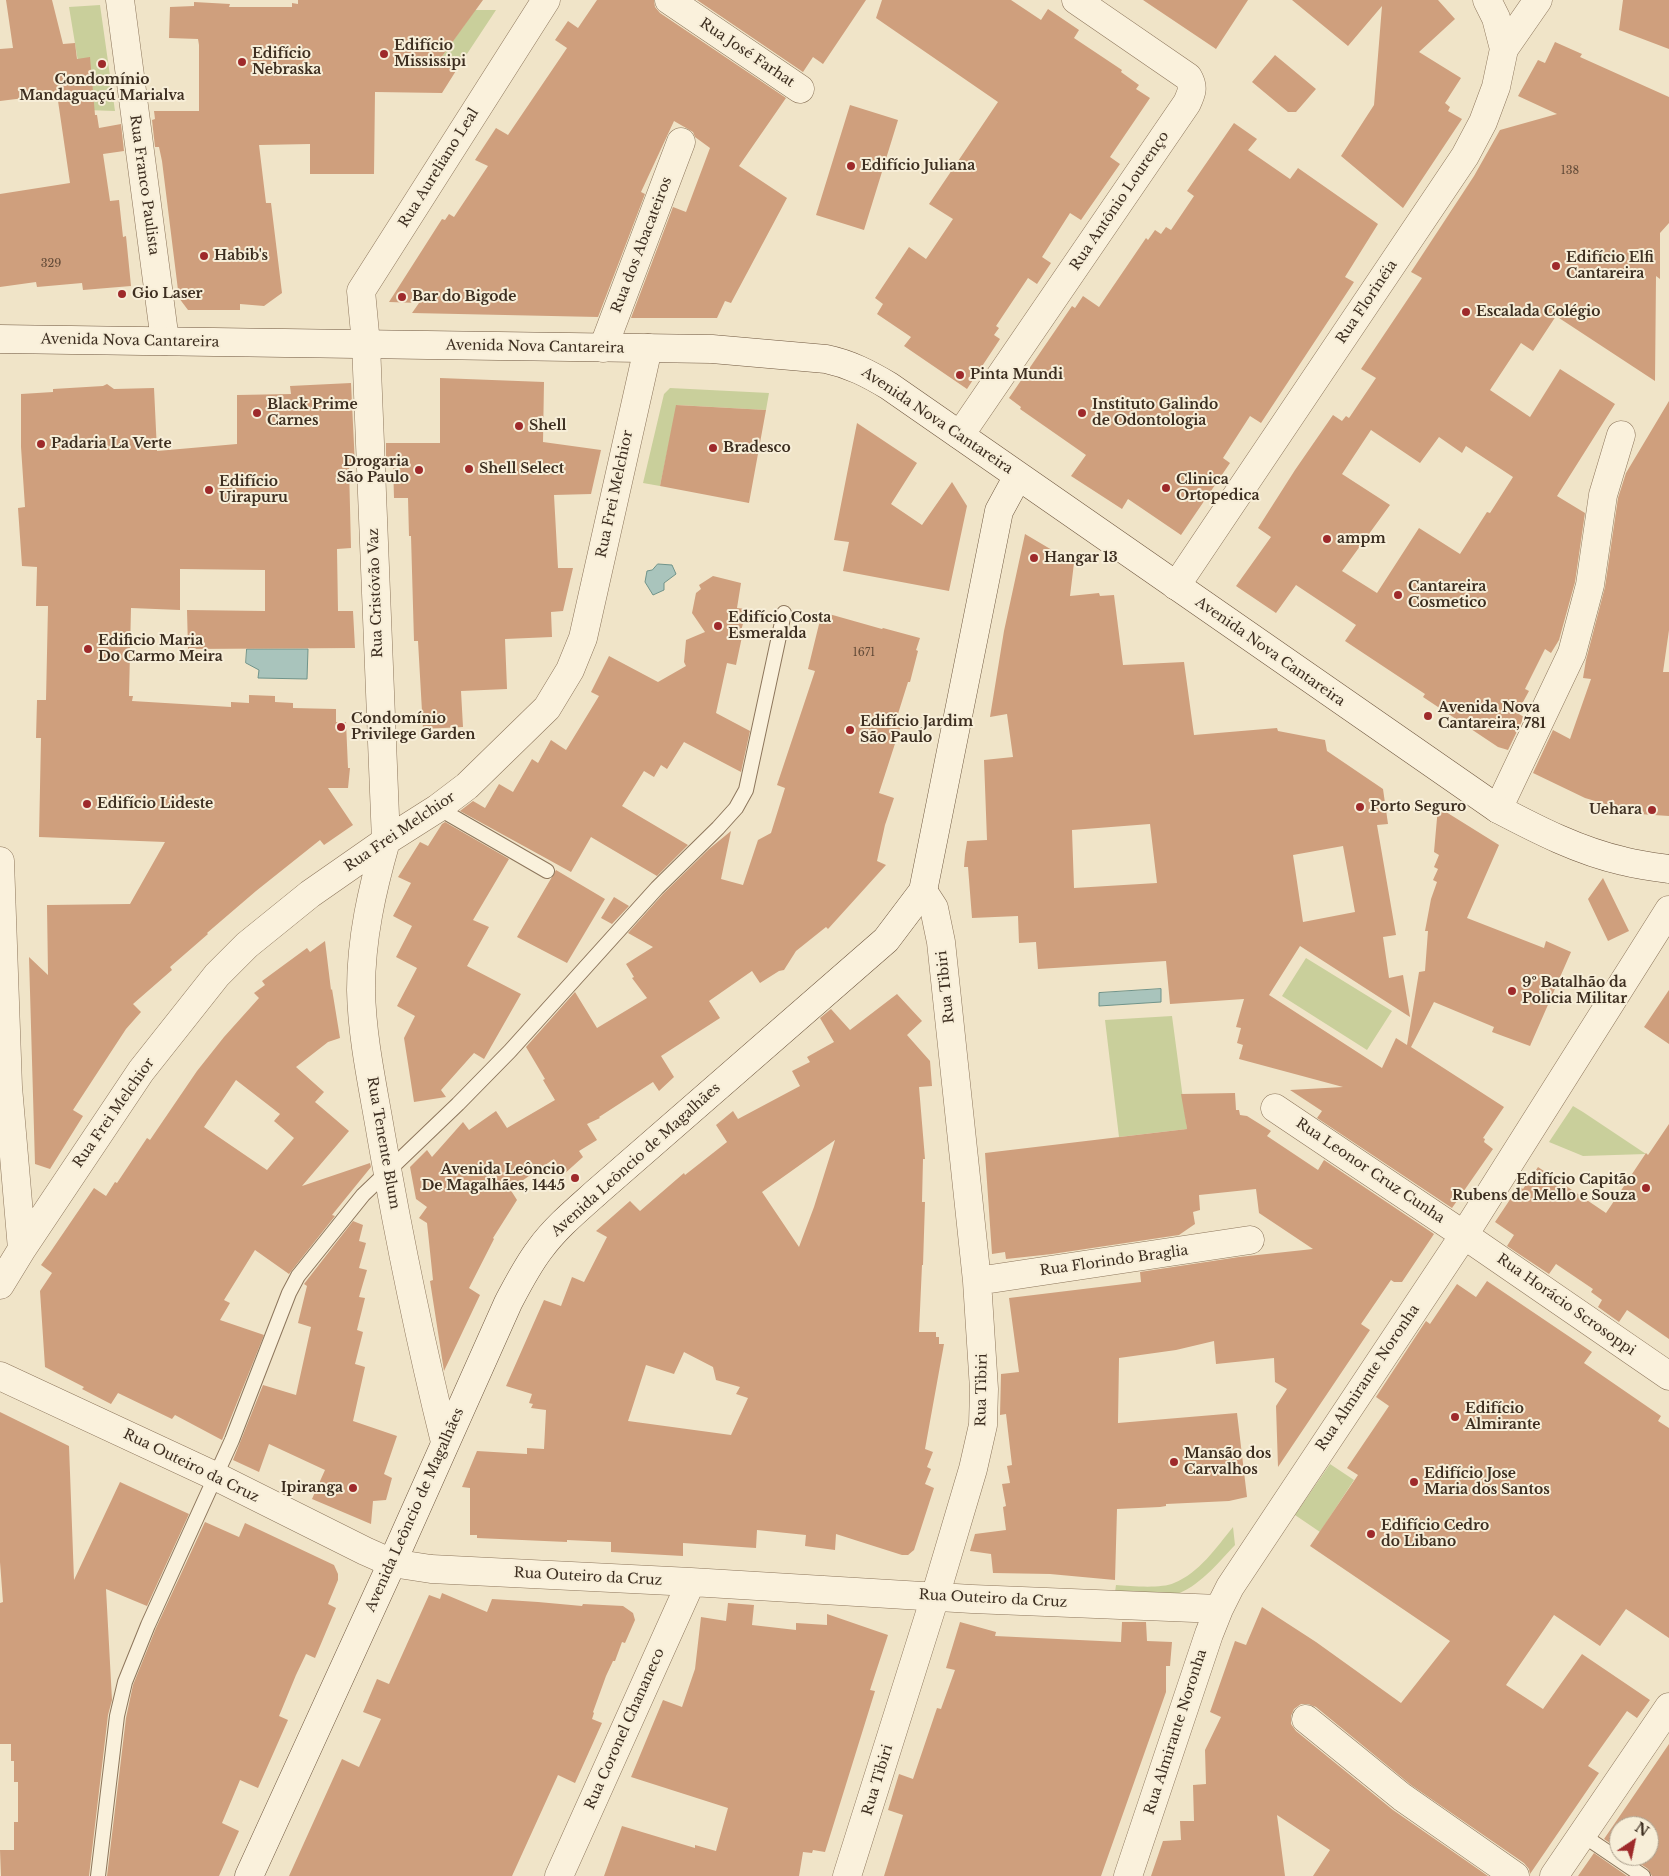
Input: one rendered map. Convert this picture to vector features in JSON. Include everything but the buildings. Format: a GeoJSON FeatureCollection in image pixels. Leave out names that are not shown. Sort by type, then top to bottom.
{"type":"FeatureCollection","features":[{"type":"Feature","properties":{"kind":"street","name":"Rua Franco Paulista"},"geometry":{"type":"LineString","coordinates":[[120,0],[165,341]]}},
{"type":"Feature","properties":{"kind":"street","name":"Rua Aureliano Leal"},"geometry":{"type":"LineString","coordinates":[[366,344],[361,291],[546,0]]}},
{"type":"Feature","properties":{"kind":"street","name":"Rua José Farhat"},"geometry":{"type":"LineString","coordinates":[[669,0],[800,89]]}},
{"type":"Feature","properties":{"kind":"street","name":"Rua Antônio Lourenço"},"geometry":{"type":"LineString","coordinates":[[960,435],[1187,103],[1192,92],[1192,84],[1188,77],[1076,0]]}},
{"type":"Feature","properties":{"kind":"street","name":"Rua Florinéia"},"geometry":{"type":"LineString","coordinates":[[1176,586],[1466,156],[1483,122],[1496,87],[1504,49],[1496,18],[1487,0]]}},
{"type":"Feature","properties":{"kind":"street"},"geometry":{"type":"LineString","coordinates":[[1504,49],[1538,0]]}},
{"type":"Feature","properties":{"kind":"street","name":"Rua dos Abacateiros"},"geometry":{"type":"LineString","coordinates":[[603,348],[681,142]]}},
{"type":"Feature","properties":{"kind":"street","name":"Avenida Nova Cantareira"},"geometry":{"type":"LineString","coordinates":[[0,339],[712,349],[842,362],[889,386],[1498,810],[1542,832],[1584,849],[1623,861],[1669,869]]}},
{"type":"Feature","properties":{"kind":"street","name":"Rua Cristóvão Vaz"},"geometry":{"type":"LineString","coordinates":[[366,344],[386,841]]}},
{"type":"Feature","properties":{"kind":"street","name":"Rua Frei Melchior"},"geometry":{"type":"LineString","coordinates":[[0,1285],[141,1071],[217,975],[246,945],[310,894],[386,841],[438,808],[467,786],[547,708],[570,670],[583,638],[648,348]]}},
{"type":"Feature","properties":{"kind":"street"},"geometry":{"type":"LineString","coordinates":[[1498,810],[1572,653],[1590,584],[1603,495],[1621,435]]}},
{"type":"Feature","properties":{"kind":"street","name":"Avenida Leôncio de Magalhães"},"geometry":{"type":"LineString","coordinates":[[248,1876],[392,1563],[508,1302],[524,1271],[541,1247],[563,1222],[886,940],[923,891],[999,511],[1018,476]]}},
{"type":"Feature","properties":{"kind":"street","name":"Rua Tenente Blum"},"geometry":{"type":"LineString","coordinates":[[386,841],[367,912],[362,990],[364,1037],[387,1171],[445,1442]]}},
{"type":"Feature","properties":{"kind":"street"},"geometry":{"type":"LineString","coordinates":[[0,861],[4,1087],[22,1249]]}},
{"type":"Feature","properties":{"kind":"street","name":"Rua Tibiri"},"geometry":{"type":"LineString","coordinates":[[847,1876],[935,1597],[973,1469],[983,1425],[984,1389],[977,1281],[941,942],[934,908],[923,891]]}},
{"type":"Feature","properties":{"kind":"street","name":"Rua Almirante Noronha"},"geometry":{"type":"LineString","coordinates":[[1128,1876],[1219,1609],[1246,1562],[1464,1234],[1669,910]]}},
{"type":"Feature","properties":{"kind":"street","name":"Rua Leonor Cruz Cunha"},"geometry":{"type":"LineString","coordinates":[[1275,1108],[1464,1234]]}},
{"type":"Feature","properties":{"kind":"street","name":"Rua Horácio Scrosoppi"},"geometry":{"type":"LineString","coordinates":[[1464,1234],[1669,1376]]}},
{"type":"Feature","properties":{"kind":"street","name":"Rua Florindo Braglia"},"geometry":{"type":"LineString","coordinates":[[977,1281],[1250,1240]]}},
{"type":"Feature","properties":{"kind":"street","name":"Rua Outeiro da Cruz"},"geometry":{"type":"LineString","coordinates":[[0,1376],[215,1476],[343,1541],[392,1563],[431,1569],[935,1597],[1219,1609]]}},
{"type":"Feature","properties":{"kind":"street","name":"Rua Coronel Chananeco"},"geometry":{"type":"LineString","coordinates":[[559,1876],[692,1582]]}},
{"type":"Feature","properties":{"kind":"street"},"geometry":{"type":"LineString","coordinates":[[1554,1876],[1669,1708]]}},
{"type":"Feature","properties":{"kind":"street"},"geometry":{"type":"LineString","coordinates":[[1306,1719],[1402,1797],[1515,1876]]}},
{"type":"Feature","properties":{"kind":"lane"},"geometry":{"type":"LineString","coordinates":[[98,1876],[119,1702],[136,1654],[232,1440],[289,1293],[298,1276],[364,1195],[510,1051],[657,888],[736,808],[746,790],[784,613]]}},
{"type":"Feature","properties":{"kind":"lane"},"geometry":{"type":"LineString","coordinates":[[438,808],[547,871]]}},
{"type":"Feature","properties":{"kind":"lane"},"geometry":{"type":"LineString","coordinates":[[1581,1834],[1643,1876]]}},
{"type":"Feature","properties":{"kind":"green space"},"geometry":{"type":"Polygon","coordinates":[[[100,5],[115,111],[86,110],[69,7],[100,5]]]}},
{"type":"Feature","properties":{"kind":"green space"},"geometry":{"type":"Polygon","coordinates":[[[475,10],[496,10],[459,66],[438,62],[475,10]]]}},
{"type":"Feature","properties":{"kind":"green space"},"geometry":{"type":"Polygon","coordinates":[[[670,388],[769,393],[766,410],[677,405],[660,486],[643,483],[664,394],[670,388]]]}},
{"type":"Feature","properties":{"kind":"green space"},"geometry":{"type":"Polygon","coordinates":[[[1306,958],[1392,1011],[1367,1050],[1282,996],[1306,958]]]}},
{"type":"Feature","properties":{"kind":"green space"},"geometry":{"type":"Polygon","coordinates":[[[1172,1016],[1187,1129],[1119,1137],[1105,1020],[1172,1016]]]}},
{"type":"Feature","properties":{"kind":"green space"},"geometry":{"type":"Polygon","coordinates":[[[1573,1106],[1646,1154],[1583,1156],[1549,1142],[1573,1106]]]}},
{"type":"Feature","properties":{"kind":"green space"},"geometry":{"type":"Polygon","coordinates":[[[1330,1464],[1354,1480],[1320,1532],[1295,1515],[1330,1464]]]}},
{"type":"Feature","properties":{"kind":"green space"},"geometry":{"type":"Polygon","coordinates":[[[1233,1527],[1235,1545],[1208,1574],[1183,1592],[1174,1595],[1155,1595],[1115,1592],[1116,1585],[1161,1586],[1183,1579],[1206,1559],[1233,1527]]]}},
{"type":"Feature","properties":{"kind":"water"},"geometry":{"type":"Polygon","coordinates":[[[658,564],[672,565],[676,574],[664,583],[664,590],[653,595],[645,582],[647,571],[652,570],[658,564]]]}},
{"type":"Feature","properties":{"kind":"water"},"geometry":{"type":"Polygon","coordinates":[[[247,649],[308,649],[307,679],[258,678],[259,670],[246,663],[247,649]]]}},
{"type":"Feature","properties":{"kind":"water"},"geometry":{"type":"Polygon","coordinates":[[[1161,989],[1161,1002],[1099,1006],[1099,993],[1161,989]]]}},
{"type":"Feature","properties":{"kind":"place","name":"Edifício Mississipi"},"geometry":{"type":"Point","coordinates":[384,54]}},
{"type":"Feature","properties":{"kind":"place","name":"Edifício Nebraska"},"geometry":{"type":"Point","coordinates":[242,62]}},
{"type":"Feature","properties":{"kind":"place","name":"Condomínio Mandaguaçú Marialva"},"geometry":{"type":"Point","coordinates":[102,64]}},
{"type":"Feature","properties":{"kind":"place","name":"Edifício Juliana"},"geometry":{"type":"Point","coordinates":[851,166]}},
{"type":"Feature","properties":{"kind":"place","name":"Habib's"},"geometry":{"type":"Point","coordinates":[204,256]}},
{"type":"Feature","properties":{"kind":"place","name":"Edifício Elfi Cantareira"},"geometry":{"type":"Point","coordinates":[1556,266]}},
{"type":"Feature","properties":{"kind":"place","name":"Gio Laser"},"geometry":{"type":"Point","coordinates":[122,294]}},
{"type":"Feature","properties":{"kind":"place","name":"Bar do Bigode"},"geometry":{"type":"Point","coordinates":[402,297]}},
{"type":"Feature","properties":{"kind":"place","name":"Escalada Colégio"},"geometry":{"type":"Point","coordinates":[1466,312]}},
{"type":"Feature","properties":{"kind":"place","name":"Pinta Mundi"},"geometry":{"type":"Point","coordinates":[960,375]}},
{"type":"Feature","properties":{"kind":"place","name":"Black Prime Carnes"},"geometry":{"type":"Point","coordinates":[257,413]}},
{"type":"Feature","properties":{"kind":"place","name":"Instituto Galindo de Odontologia"},"geometry":{"type":"Point","coordinates":[1082,413]}},
{"type":"Feature","properties":{"kind":"place","name":"Shell"},"geometry":{"type":"Point","coordinates":[519,426]}},
{"type":"Feature","properties":{"kind":"place","name":"Padaria La Verte"},"geometry":{"type":"Point","coordinates":[41,444]}},
{"type":"Feature","properties":{"kind":"place","name":"Bradesco"},"geometry":{"type":"Point","coordinates":[713,448]}},
{"type":"Feature","properties":{"kind":"place","name":"Shell Select"},"geometry":{"type":"Point","coordinates":[469,469]}},
{"type":"Feature","properties":{"kind":"place","name":"Drogaria São Paulo"},"geometry":{"type":"Point","coordinates":[419,470]}},
{"type":"Feature","properties":{"kind":"place","name":"Clinica Ortopedica"},"geometry":{"type":"Point","coordinates":[1166,488]}},
{"type":"Feature","properties":{"kind":"place","name":"Edifício Uirapuru"},"geometry":{"type":"Point","coordinates":[209,490]}},
{"type":"Feature","properties":{"kind":"place","name":"ampm"},"geometry":{"type":"Point","coordinates":[1327,539]}},
{"type":"Feature","properties":{"kind":"place","name":"Hangar 13"},"geometry":{"type":"Point","coordinates":[1034,558]}},
{"type":"Feature","properties":{"kind":"place","name":"Cantareira Cosmetico"},"geometry":{"type":"Point","coordinates":[1398,595]}},
{"type":"Feature","properties":{"kind":"place","name":"Edifício Costa Esmeralda"},"geometry":{"type":"Point","coordinates":[718,626]}},
{"type":"Feature","properties":{"kind":"place","name":"Edificio Maria Do Carmo Meira"},"geometry":{"type":"Point","coordinates":[88,649]}},
{"type":"Feature","properties":{"kind":"place","name":"Avenida Nova Cantareira, 781"},"geometry":{"type":"Point","coordinates":[1428,716]}},
{"type":"Feature","properties":{"kind":"place","name":"Condomínio Privilege Garden"},"geometry":{"type":"Point","coordinates":[341,727]}},
{"type":"Feature","properties":{"kind":"place","name":"Edifício Jardim São Paulo"},"geometry":{"type":"Point","coordinates":[850,730]}},
{"type":"Feature","properties":{"kind":"place","name":"Edifício Lideste"},"geometry":{"type":"Point","coordinates":[87,804]}},
{"type":"Feature","properties":{"kind":"place","name":"Porto Seguro"},"geometry":{"type":"Point","coordinates":[1360,807]}},
{"type":"Feature","properties":{"kind":"place","name":"Uehara"},"geometry":{"type":"Point","coordinates":[1652,810]}},
{"type":"Feature","properties":{"kind":"place","name":"9º Batalhão da Policia Militar"},"geometry":{"type":"Point","coordinates":[1512,991]}},
{"type":"Feature","properties":{"kind":"place","name":"Avenida Leôncio De Magalhães, 1445"},"geometry":{"type":"Point","coordinates":[575,1178]}},
{"type":"Feature","properties":{"kind":"place","name":"Edifício Capitão Rubens de Mello e Souza"},"geometry":{"type":"Point","coordinates":[1646,1188]}},
{"type":"Feature","properties":{"kind":"place","name":"Edifício Almirante"},"geometry":{"type":"Point","coordinates":[1455,1417]}},
{"type":"Feature","properties":{"kind":"place","name":"Mansão dos Carvalhos"},"geometry":{"type":"Point","coordinates":[1174,1462]}},
{"type":"Feature","properties":{"kind":"place","name":"Edifício Jose Maria dos Santos"},"geometry":{"type":"Point","coordinates":[1414,1482]}},
{"type":"Feature","properties":{"kind":"place","name":"Ipiranga"},"geometry":{"type":"Point","coordinates":[353,1488]}},
{"type":"Feature","properties":{"kind":"place","name":"Edifício Cedro do Libano"},"geometry":{"type":"Point","coordinates":[1371,1534]}}]}
